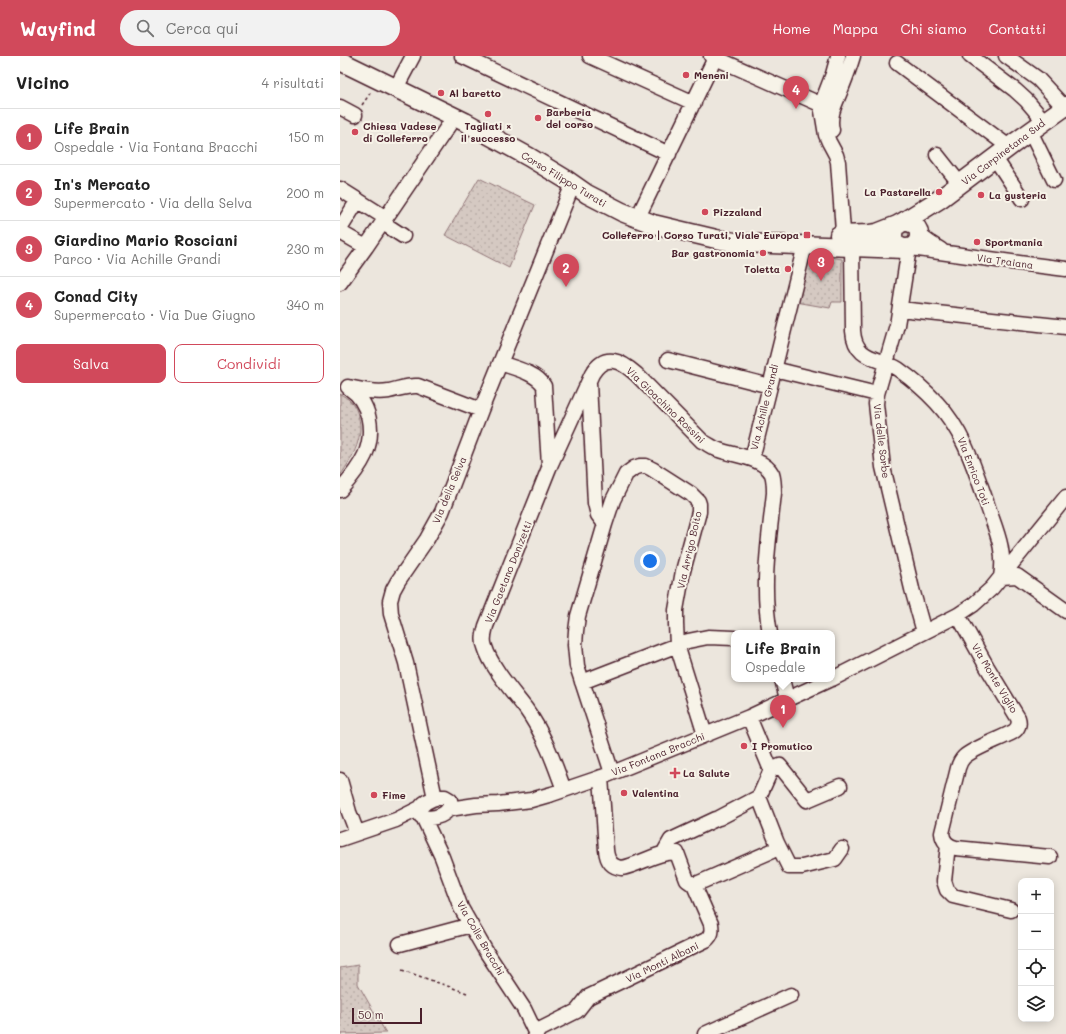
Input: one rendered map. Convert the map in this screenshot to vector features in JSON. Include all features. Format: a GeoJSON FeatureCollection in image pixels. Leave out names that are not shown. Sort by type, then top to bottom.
{"type":"FeatureCollection","features":[{"type":"Feature","properties":{"kind":"main road","name":"Corso Filippo Turati"},"geometry":{"type":"LineString","coordinates":[[342,60],[379,80],[455,116],[530,157],[602,203],[637,219],[728,241],[804,245],[820,236],[848,240],[885,249],[913,242]]}},
{"type":"Feature","properties":{"kind":"main road","name":"Via Carpinetana Sud"},"geometry":{"type":"LineString","coordinates":[[901,223],[940,199],[1065,106]]}},
{"type":"Feature","properties":{"kind":"main road","name":"Via Carpinetana Sud"},"geometry":{"type":"LineString","coordinates":[[913,242],[940,199]]}},
{"type":"Feature","properties":{"kind":"main road"},"geometry":{"type":"LineString","coordinates":[[909,222],[916,226],[913,242],[897,245],[893,238],[894,229],[896,225],[901,223],[909,222]]}},
{"type":"Feature","properties":{"kind":"main road","name":"Corso Filippo Turati"},"geometry":{"type":"LineString","coordinates":[[848,240],[877,233],[901,223]]}},
{"type":"Feature","properties":{"kind":"street"},"geometry":{"type":"LineString","coordinates":[[396,88],[413,56]]}},
{"type":"Feature","properties":{"kind":"street"},"geometry":{"type":"LineString","coordinates":[[462,56],[669,154]]}},
{"type":"Feature","properties":{"kind":"street"},"geometry":{"type":"LineString","coordinates":[[590,56],[694,103]]}},
{"type":"Feature","properties":{"kind":"street"},"geometry":{"type":"LineString","coordinates":[[827,107],[838,56]]}},
{"type":"Feature","properties":{"kind":"street"},"geometry":{"type":"LineString","coordinates":[[827,107],[847,75],[853,56]]}},
{"type":"Feature","properties":{"kind":"street"},"geometry":{"type":"LineString","coordinates":[[970,56],[1015,90],[1031,105],[1044,121]]}},
{"type":"Feature","properties":{"kind":"street"},"geometry":{"type":"LineString","coordinates":[[1006,56],[1038,80],[1065,106]]}},
{"type":"Feature","properties":{"kind":"street"},"geometry":{"type":"LineString","coordinates":[[637,219],[694,103],[713,57],[827,107]]}},
{"type":"Feature","properties":{"kind":"street"},"geometry":{"type":"LineString","coordinates":[[897,63],[1009,147]]}},
{"type":"Feature","properties":{"kind":"street"},"geometry":{"type":"LineString","coordinates":[[340,107],[355,115]]}},
{"type":"Feature","properties":{"kind":"street","name":"Via Enrico Toti"},"geometry":{"type":"LineString","coordinates":[[827,107],[832,132],[845,158],[849,176],[848,240],[854,342],[865,355],[897,368],[937,403],[951,420],[964,442],[971,458],[1000,542],[1003,561],[1001,577]]}},
{"type":"Feature","properties":{"kind":"street"},"geometry":{"type":"LineString","coordinates":[[340,283],[455,116]]}},
{"type":"Feature","properties":{"kind":"street"},"geometry":{"type":"LineString","coordinates":[[1030,131],[1054,180]]}},
{"type":"Feature","properties":{"kind":"street"},"geometry":{"type":"LineString","coordinates":[[936,155],[960,184]]}},
{"type":"Feature","properties":{"kind":"street"},"geometry":{"type":"LineString","coordinates":[[995,158],[1022,199]]}},
{"type":"Feature","properties":{"kind":"street","name":"Via della Selva"},"geometry":{"type":"LineString","coordinates":[[444,802],[391,614],[390,601],[398,581],[427,539],[438,520],[573,184]]}},
{"type":"Feature","properties":{"kind":"street"},"geometry":{"type":"LineString","coordinates":[[340,189],[358,200],[403,236]]}},
{"type":"Feature","properties":{"kind":"street"},"geometry":{"type":"LineString","coordinates":[[358,200],[340,231],[366,247]]}},
{"type":"Feature","properties":{"kind":"street","name":"Via Traiana"},"geometry":{"type":"LineString","coordinates":[[913,242],[945,253],[1066,269]]}},
{"type":"Feature","properties":{"kind":"street","name":"Via delle Sorbe"},"geometry":{"type":"LineString","coordinates":[[913,242],[896,333],[877,394],[876,407],[884,468],[912,589],[924,632]]}},
{"type":"Feature","properties":{"kind":"street","name":"Via Achille Grandi"},"geometry":{"type":"LineString","coordinates":[[770,630],[765,578],[774,493],[773,480],[767,467],[752,459],[804,245]]}},
{"type":"Feature","properties":{"kind":"street"},"geometry":{"type":"LineString","coordinates":[[900,309],[1066,327]]}},
{"type":"Feature","properties":{"kind":"street","name":"Via Gioachino Rossini"},"geometry":{"type":"LineString","coordinates":[[549,468],[594,371],[602,363],[609,360],[620,362],[636,374],[702,441],[720,450],[752,459]]}},
{"type":"Feature","properties":{"kind":"street"},"geometry":{"type":"LineString","coordinates":[[668,360],[770,386]]}},
{"type":"Feature","properties":{"kind":"street","name":"Via Gaetano Donizetti"},"geometry":{"type":"LineString","coordinates":[[500,363],[533,376],[540,380],[544,386],[549,468],[486,626],[483,640],[486,651],[494,665],[526,709],[540,732],[551,754],[564,790]]}},
{"type":"Feature","properties":{"kind":"street"},"geometry":{"type":"LineString","coordinates":[[774,369],[877,394]]}},
{"type":"Feature","properties":{"kind":"street"},"geometry":{"type":"LineString","coordinates":[[589,381],[595,503],[598,515],[605,524]]}},
{"type":"Feature","properties":{"kind":"street"},"geometry":{"type":"LineString","coordinates":[[344,385],[378,392],[418,386],[481,410]]}},
{"type":"Feature","properties":{"kind":"street"},"geometry":{"type":"LineString","coordinates":[[340,490],[353,475],[362,461],[368,448],[370,434],[369,417],[364,404],[354,391],[344,385]]}},
{"type":"Feature","properties":{"kind":"street","name":"Via Arrigo Boito"},"geometry":{"type":"LineString","coordinates":[[664,854],[622,868],[614,866],[609,861],[606,850],[607,775],[577,666],[575,645],[577,624],[613,500],[626,474],[634,468],[640,466],[646,466],[652,469],[687,491],[698,501],[699,504],[699,512],[684,566],[678,595],[676,616],[677,644],[705,735]]}},
{"type":"Feature","properties":{"kind":"street","name":"Via Fontana Bracchi"},"geometry":{"type":"LineString","coordinates":[[835,677],[958,615],[983,598],[1066,497]]}},
{"type":"Feature","properties":{"kind":"street"},"geometry":{"type":"LineString","coordinates":[[1001,577],[1017,576],[1066,610]]}},
{"type":"Feature","properties":{"kind":"street","name":"Via Monte Viglio"},"geometry":{"type":"LineString","coordinates":[[948,845],[942,833],[961,760],[974,750],[1013,732],[1019,725],[1018,718],[958,615]]}},
{"type":"Feature","properties":{"kind":"street"},"geometry":{"type":"LineString","coordinates":[[582,682],[677,644],[708,637],[731,638]]}},
{"type":"Feature","properties":{"kind":"street"},"geometry":{"type":"LineString","coordinates":[[783,682],[787,700]]}},
{"type":"Feature","properties":{"kind":"street","name":"Via Fontana Bracchi"},"geometry":{"type":"LineString","coordinates":[[444,802],[476,805],[498,804],[541,797],[564,790],[607,775],[749,717],[826,682]]}},
{"type":"Feature","properties":{"kind":"street"},"geometry":{"type":"LineString","coordinates":[[749,717],[771,770]]}},
{"type":"Feature","properties":{"kind":"street"},"geometry":{"type":"LineString","coordinates":[[664,854],[671,840],[759,797],[771,770],[780,766],[807,800],[840,786]]}},
{"type":"Feature","properties":{"kind":"street"},"geometry":{"type":"LineString","coordinates":[[340,780],[350,816],[357,833]]}},
{"type":"Feature","properties":{"kind":"street"},"geometry":{"type":"LineString","coordinates":[[759,797],[777,843],[789,867],[802,867],[835,859],[842,849]]}},
{"type":"Feature","properties":{"kind":"street"},"geometry":{"type":"LineString","coordinates":[[340,839],[396,820],[421,814],[426,802],[444,802]]}},
{"type":"Feature","properties":{"kind":"street","name":"Via Colle Bracchi"},"geometry":{"type":"LineString","coordinates":[[421,814],[440,853],[461,908],[485,950],[524,1009],[536,1033]]}},
{"type":"Feature","properties":{"kind":"street"},"geometry":{"type":"LineString","coordinates":[[1011,910],[953,896],[947,890],[944,881],[948,845],[956,848],[1050,857]]}},
{"type":"Feature","properties":{"kind":"street"},"geometry":{"type":"LineString","coordinates":[[694,885],[772,851]]}},
{"type":"Feature","properties":{"kind":"street","name":"Via Monti Albani"},"geometry":{"type":"LineString","coordinates":[[536,1033],[577,1011],[588,997],[706,940],[711,934],[711,924],[694,885],[687,880],[677,853],[672,852],[664,854]]}},
{"type":"Feature","properties":{"kind":"street"},"geometry":{"type":"LineString","coordinates":[[426,927],[468,920]]}},
{"type":"Feature","properties":{"kind":"street"},"geometry":{"type":"LineString","coordinates":[[400,944],[468,920]]}},
{"type":"Feature","properties":{"kind":"street"},"geometry":{"type":"LineString","coordinates":[[705,1034],[790,995]]}},
{"type":"Feature","properties":{"kind":"path"},"geometry":{"type":"LineString","coordinates":[[355,115],[379,80]]}},
{"type":"Feature","properties":{"kind":"path"},"geometry":{"type":"LineString","coordinates":[[402,970],[467,992]]}},
{"type":"Feature","properties":{"kind":"shaded area"},"geometry":{"type":"Polygon","coordinates":[[[479,178],[535,205],[509,268],[445,235],[479,178]]]}},
{"type":"Feature","properties":{"kind":"shaded area"},"geometry":{"type":"Polygon","coordinates":[[[903,228],[909,228],[913,232],[913,238],[909,242],[903,242],[899,238],[899,232],[903,228]]]}},
{"type":"Feature","properties":{"kind":"shaded area"},"geometry":{"type":"Polygon","coordinates":[[[806,253],[842,259],[842,302],[832,302],[830,308],[796,302],[806,253]]]}},
{"type":"Feature","properties":{"kind":"shaded area"},"geometry":{"type":"Polygon","coordinates":[[[340,394],[348,399],[354,406],[357,412],[360,429],[357,446],[340,476],[340,394]]]}},
{"type":"Feature","properties":{"kind":"shaded area"},"geometry":{"type":"Polygon","coordinates":[[[358,965],[358,984],[386,1033],[340,1034],[340,968],[358,965]]]}},
{"type":"Feature","properties":{"kind":"place","name":"Meneni"},"geometry":{"type":"Point","coordinates":[686,75]}},
{"type":"Feature","properties":{"kind":"place","name":"Al baretto"},"geometry":{"type":"Point","coordinates":[441,93]}},
{"type":"Feature","properties":{"kind":"place","name":"Conad City"},"geometry":{"type":"Point","coordinates":[796,109]}},
{"type":"Feature","properties":{"kind":"place","name":"Tagliati × il successo"},"geometry":{"type":"Point","coordinates":[488,114]}},
{"type":"Feature","properties":{"kind":"place","name":"Barberia del corso"},"geometry":{"type":"Point","coordinates":[538,118]}},
{"type":"Feature","properties":{"kind":"place","name":"Chiesa Vadese di Colleferro"},"geometry":{"type":"Point","coordinates":[355,132]}},
{"type":"Feature","properties":{"kind":"place","name":"La Pastarella"},"geometry":{"type":"Point","coordinates":[939,192]}},
{"type":"Feature","properties":{"kind":"place","name":"La gusteria"},"geometry":{"type":"Point","coordinates":[981,195]}},
{"type":"Feature","properties":{"kind":"place","name":"Pizzaland"},"geometry":{"type":"Point","coordinates":[705,212]}},
{"type":"Feature","properties":{"kind":"place","name":"Colleferro | Corso Turati, Viale Europa"},"geometry":{"type":"Point","coordinates":[807,235]}},
{"type":"Feature","properties":{"kind":"place","name":"Sportmania"},"geometry":{"type":"Point","coordinates":[977,242]}},
{"type":"Feature","properties":{"kind":"place","name":"Bar gastronomia"},"geometry":{"type":"Point","coordinates":[763,253]}},
{"type":"Feature","properties":{"kind":"place","name":"Toletta"},"geometry":{"type":"Point","coordinates":[788,269]}},
{"type":"Feature","properties":{"kind":"place","name":"Giardino Mario Rosciani"},"geometry":{"type":"Point","coordinates":[821,281]}},
{"type":"Feature","properties":{"kind":"place","name":"In's Mercato"},"geometry":{"type":"Point","coordinates":[566,287]}},
{"type":"Feature","properties":{"kind":"place","name":"Life Brain"},"geometry":{"type":"Point","coordinates":[783,728]}},
{"type":"Feature","properties":{"kind":"place","name":"I Promutico"},"geometry":{"type":"Point","coordinates":[744,746]}},
{"type":"Feature","properties":{"kind":"place","name":"La Salute"},"geometry":{"type":"Point","coordinates":[675,773]}},
{"type":"Feature","properties":{"kind":"place","name":"Valentina"},"geometry":{"type":"Point","coordinates":[624,793]}},
{"type":"Feature","properties":{"kind":"place","name":"Fime"},"geometry":{"type":"Point","coordinates":[374,795]}}]}
